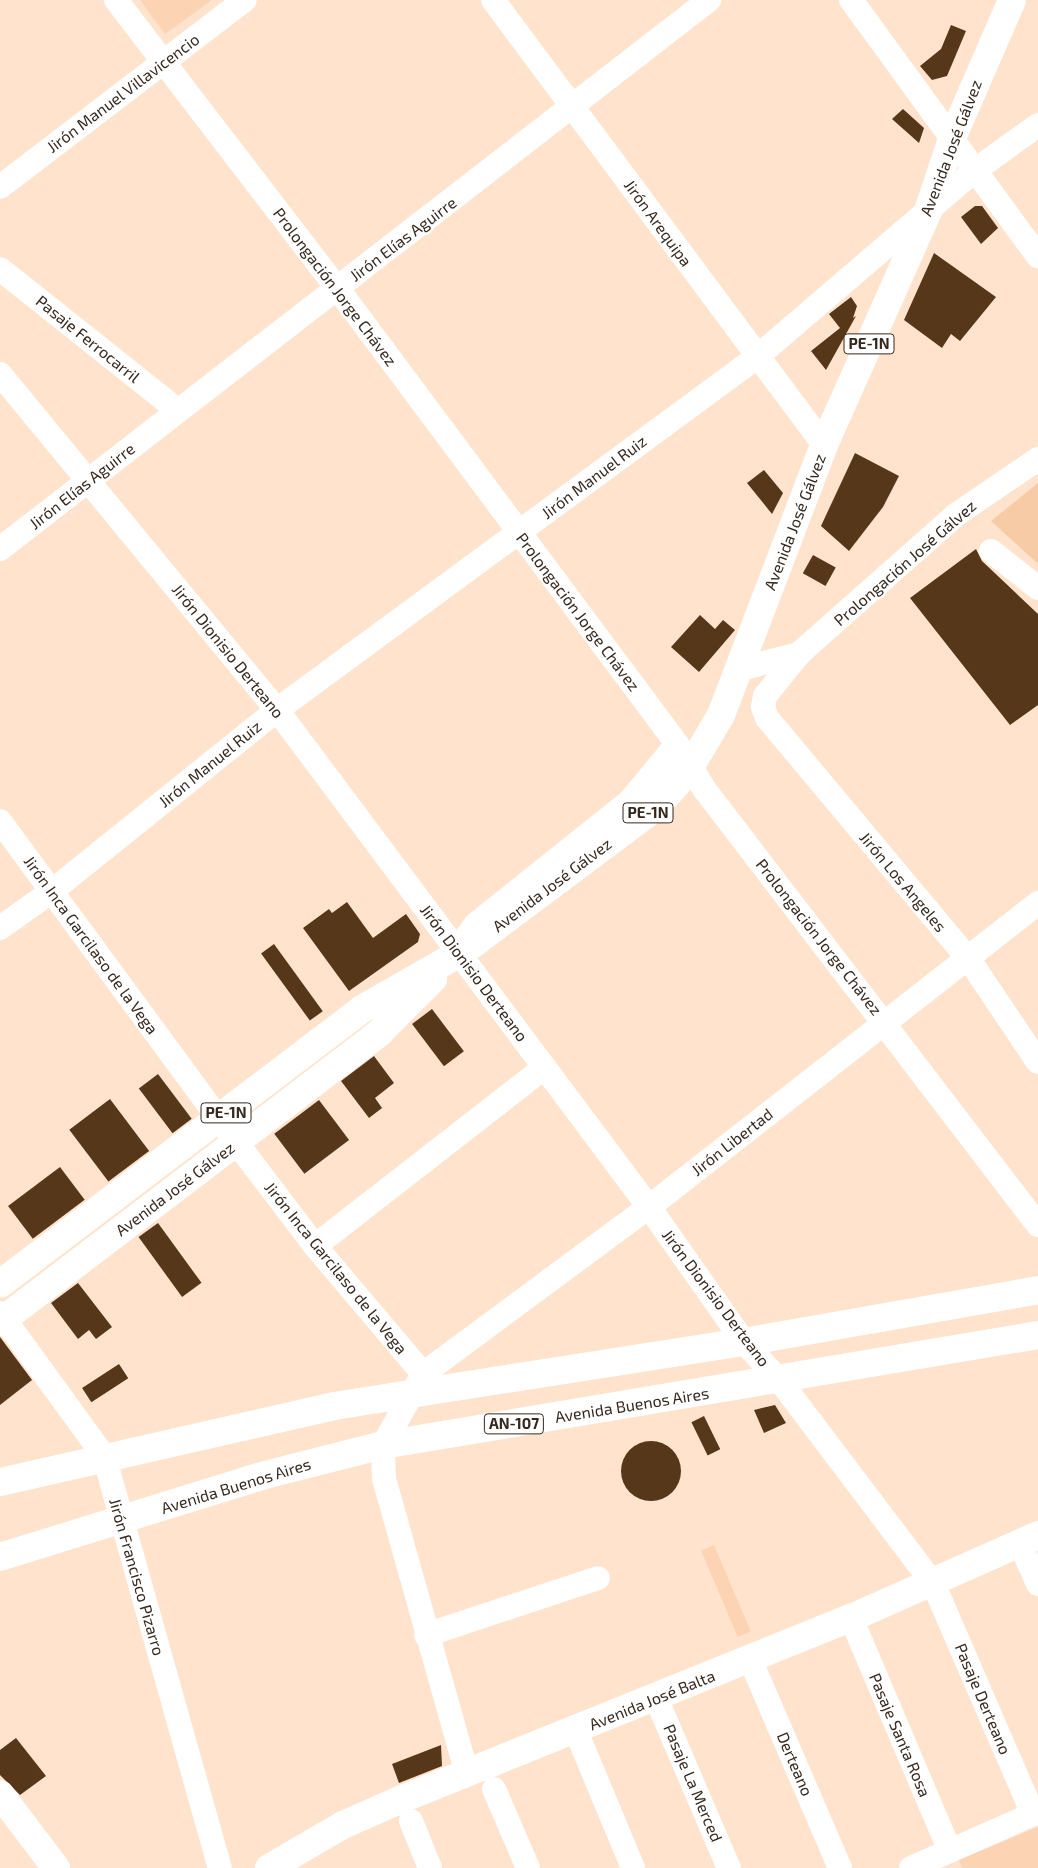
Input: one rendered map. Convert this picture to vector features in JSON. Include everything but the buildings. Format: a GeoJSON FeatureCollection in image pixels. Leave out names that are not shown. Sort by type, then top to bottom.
{"type":"FeatureCollection","features":[{"type":"Feature","properties":{"kind":"main road","name":"Avenida José Gálvez"},"geometry":{"type":"LineString","coordinates":[[2,1318],[380,1032],[462,952],[655,808],[672,792],[710,737],[735,680],[824,445],[928,211],[954,136],[1012,0]]}},
{"type":"Feature","properties":{"kind":"main road","name":"Avenida José Gálvez"},"geometry":{"type":"LineString","coordinates":[[0,1284],[362,1009],[462,952]]}},
{"type":"Feature","properties":{"kind":"main road"},"geometry":{"type":"LineString","coordinates":[[0,1482],[417,1383],[744,1342],[1038,1290]]}},
{"type":"Feature","properties":{"kind":"main road","name":"Avenida Buenos Aires"},"geometry":{"type":"LineString","coordinates":[[0,1557],[120,1522],[265,1475],[383,1446],[780,1381],[1038,1335]]}},
{"type":"Feature","properties":{"kind":"main road","name":"Avenida José Balta"},"geometry":{"type":"LineString","coordinates":[[269,1868],[343,1825],[750,1660],[933,1583],[1029,1540]]}},
{"type":"Feature","properties":{"kind":"main road"},"geometry":{"type":"LineString","coordinates":[[0,1794],[56,1868]]}},
{"type":"Feature","properties":{"kind":"street","name":"Prolongación Jorge Chávez"},"geometry":{"type":"LineString","coordinates":[[116,0],[338,289],[677,744],[705,790],[886,1022],[1038,1225]]}},
{"type":"Feature","properties":{"kind":"street","name":"Jirón Manuel Villavicencio"},"geometry":{"type":"LineString","coordinates":[[0,187],[245,0]]}},
{"type":"Feature","properties":{"kind":"street","name":"Jirón Arequipa"},"geometry":{"type":"LineString","coordinates":[[493,0],[824,445]]}},
{"type":"Feature","properties":{"kind":"street","name":"Jirón Elías Aguirre"},"geometry":{"type":"LineString","coordinates":[[0,549],[89,482],[177,410],[574,108],[709,0]]}},
{"type":"Feature","properties":{"kind":"street"},"geometry":{"type":"LineString","coordinates":[[851,0],[954,136],[974,171],[1038,256]]}},
{"type":"Feature","properties":{"kind":"street","name":"Jirón Manuel Ruiz"},"geometry":{"type":"LineString","coordinates":[[0,928],[52,891],[277,710],[757,357],[974,171],[1038,125]]}},
{"type":"Feature","properties":{"kind":"street","name":"Pasaje Ferrocarril"},"geometry":{"type":"LineString","coordinates":[[0,269],[177,410]]}},
{"type":"Feature","properties":{"kind":"street","name":"Jirón Dionisio Derteano"},"geometry":{"type":"LineString","coordinates":[[0,374],[277,710],[462,952],[649,1207],[744,1342],[780,1381],[933,1583]]}},
{"type":"Feature","properties":{"kind":"street","name":"Prolongación José Gálvez"},"geometry":{"type":"LineString","coordinates":[[763,707],[765,696],[799,654],[957,514],[1038,459]]}},
{"type":"Feature","properties":{"kind":"street"},"geometry":{"type":"LineString","coordinates":[[991,551],[1038,588]]}},
{"type":"Feature","properties":{"kind":"street","name":"Prolongación José Gálvez"},"geometry":{"type":"LineString","coordinates":[[735,680],[799,654]]}},
{"type":"Feature","properties":{"kind":"street","name":"Jirón Los Angeles"},"geometry":{"type":"LineString","coordinates":[[763,707],[767,718],[968,958],[1038,1062]]}},
{"type":"Feature","properties":{"kind":"street"},"geometry":{"type":"LineString","coordinates":[[462,952],[467,936],[476,924],[629,802],[677,744]]}},
{"type":"Feature","properties":{"kind":"street","name":"Jirón Inca Garcilaso de la Vega"},"geometry":{"type":"LineString","coordinates":[[0,821],[218,1118],[417,1383]]}},
{"type":"Feature","properties":{"kind":"street","name":"Jirón Libertad"},"geometry":{"type":"LineString","coordinates":[[417,1383],[649,1207],[1038,903]]}},
{"type":"Feature","properties":{"kind":"street"},"geometry":{"type":"LineString","coordinates":[[315,1246],[545,1067]]}},
{"type":"Feature","properties":{"kind":"street","name":"Jirón Francisco Pizarro"},"geometry":{"type":"LineString","coordinates":[[2,1318],[104,1456],[120,1522],[220,1868]]}},
{"type":"Feature","properties":{"kind":"street"},"geometry":{"type":"LineString","coordinates":[[417,1383],[383,1446],[384,1479],[426,1635],[467,1774]]}},
{"type":"Feature","properties":{"kind":"street"},"geometry":{"type":"LineString","coordinates":[[1029,1540],[1038,1584]]}},
{"type":"Feature","properties":{"kind":"street"},"geometry":{"type":"LineString","coordinates":[[426,1635],[598,1578]]}},
{"type":"Feature","properties":{"kind":"street","name":"Pasaje Derteano"},"geometry":{"type":"LineString","coordinates":[[933,1583],[1036,1813]]}},
{"type":"Feature","properties":{"kind":"street","name":"Pasaje Santa Rosa"},"geometry":{"type":"LineString","coordinates":[[851,1618],[950,1851]]}},
{"type":"Feature","properties":{"kind":"street","name":"Derteano"},"geometry":{"type":"LineString","coordinates":[[750,1660],[840,1868]]}},
{"type":"Feature","properties":{"kind":"street","name":"Pasaje La Merced"},"geometry":{"type":"LineString","coordinates":[[656,1698],[729,1868]]}},
{"type":"Feature","properties":{"kind":"street"},"geometry":{"type":"LineString","coordinates":[[576,1731],[632,1868]]}},
{"type":"Feature","properties":{"kind":"street"},"geometry":{"type":"LineString","coordinates":[[494,1789],[528,1868]]}},
{"type":"Feature","properties":{"kind":"street"},"geometry":{"type":"LineString","coordinates":[[911,1868],[1036,1813]]}},
{"type":"Feature","properties":{"kind":"street"},"geometry":{"type":"LineString","coordinates":[[412,1821],[430,1868]]}},
{"type":"Feature","properties":{"kind":"shaded area"},"geometry":{"type":"Polygon","coordinates":[[[140,0],[212,0],[165,34],[140,0]]]}},
{"type":"Feature","properties":{"kind":"shaded area"},"geometry":{"type":"Polygon","coordinates":[[[1038,483],[1038,564],[991,521],[1038,483]]]}},
{"type":"Feature","properties":{"kind":"shaded area"},"geometry":{"type":"Polygon","coordinates":[[[714,1545],[751,1632],[738,1637],[701,1550],[714,1545]]]}},
{"type":"Feature","properties":{"kind":"shaded area"},"geometry":{"type":"Polygon","coordinates":[[[1038,1827],[1038,1868],[962,1868],[959,1860],[1038,1827]]]}}]}
